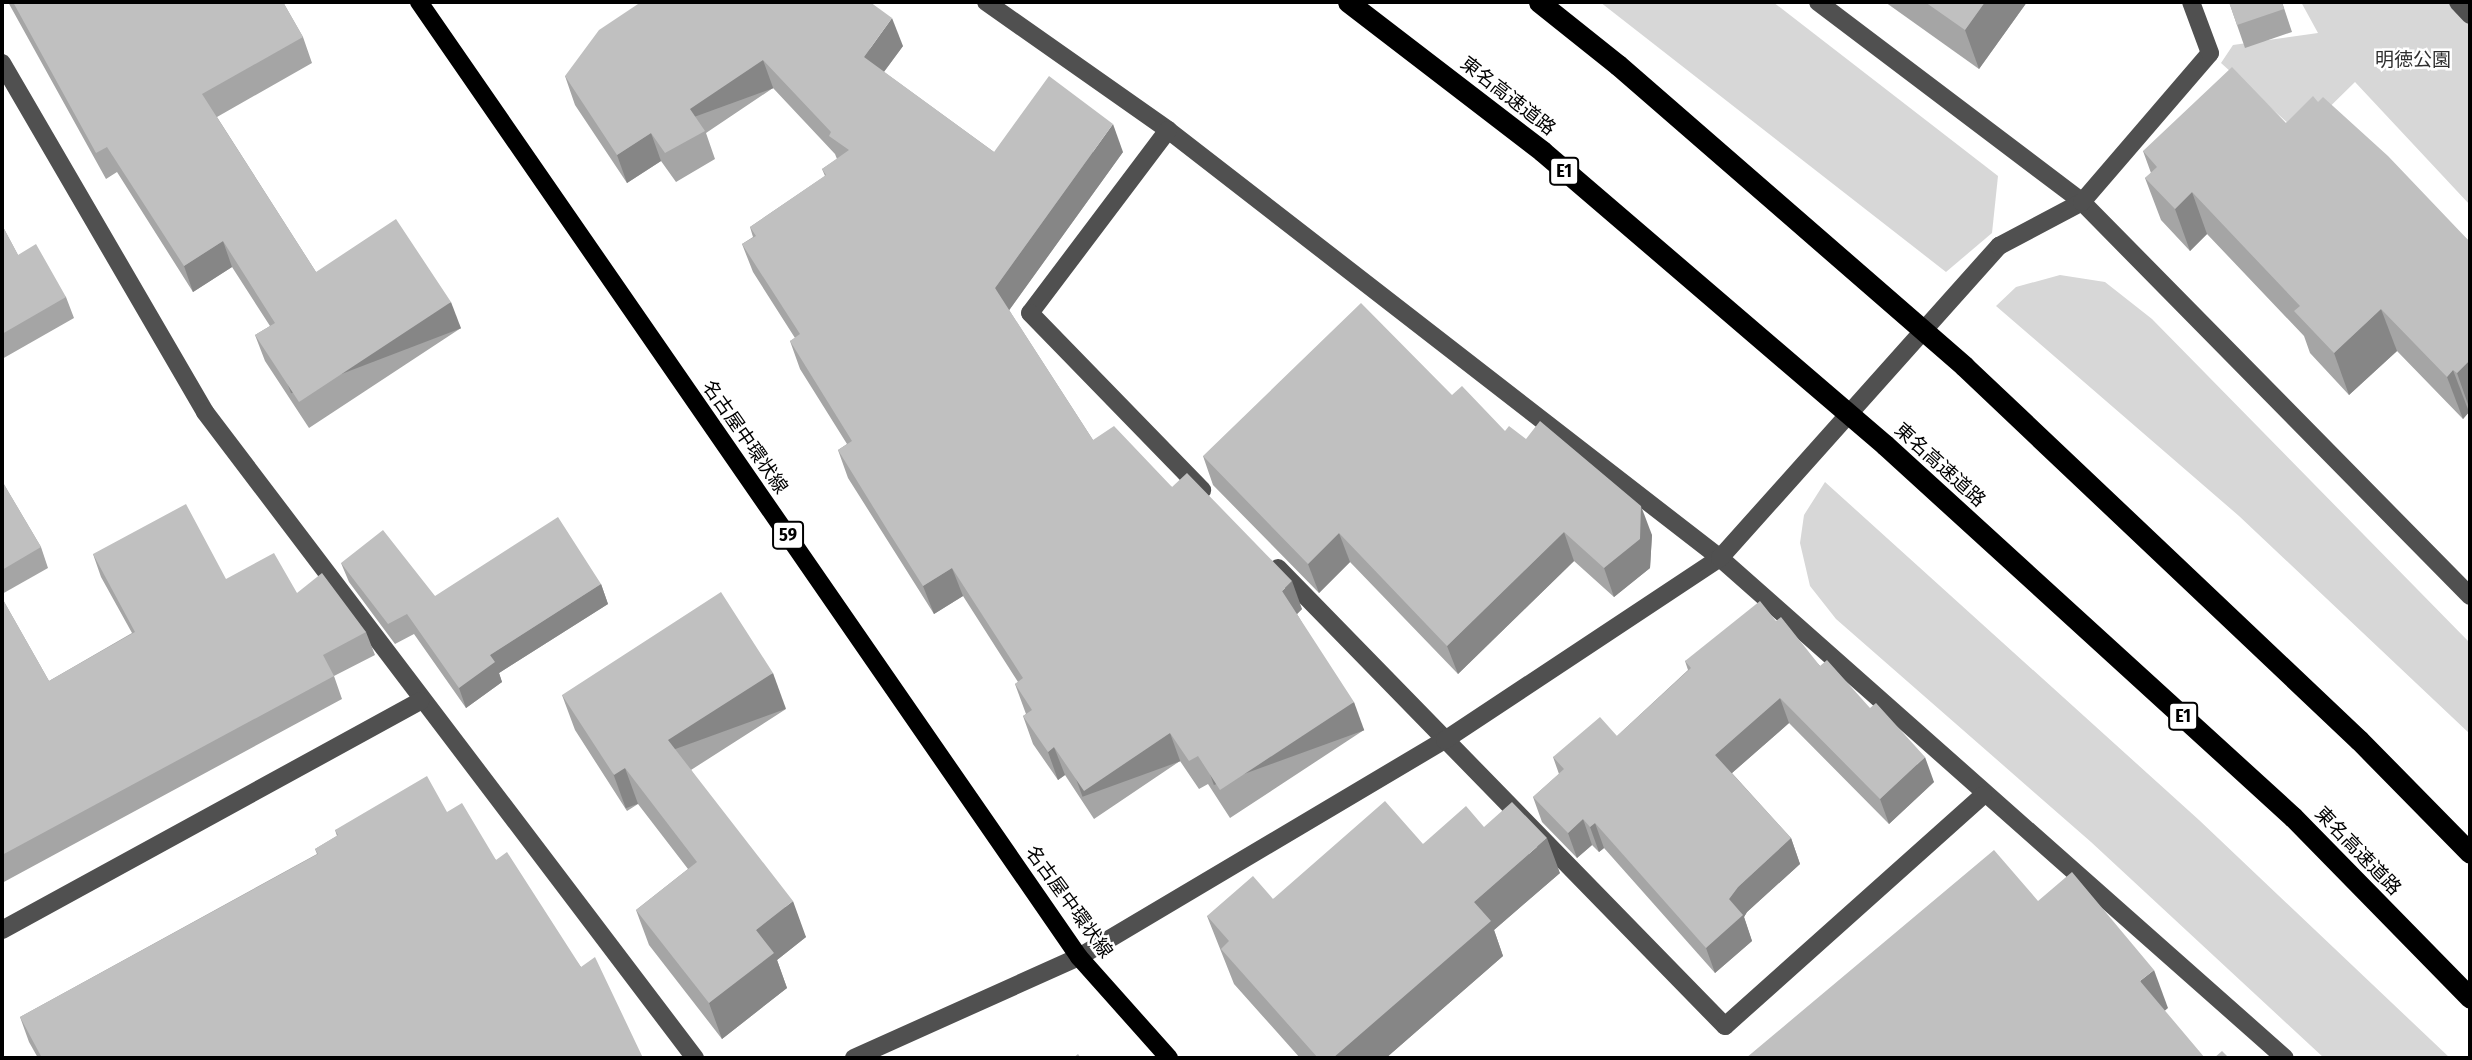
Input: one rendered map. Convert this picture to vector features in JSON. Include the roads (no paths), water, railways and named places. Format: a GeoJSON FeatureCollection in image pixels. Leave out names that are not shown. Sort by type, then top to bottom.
{"type":"FeatureCollection","features":[{"type":"Feature","properties":{"kind":"highway","name":"東名高速道路"},"geometry":{"type":"LineString","coordinates":[[1348,2],[1542,151],[1885,445],[2293,817],[2470,998]]}},
{"type":"Feature","properties":{"kind":"highway"},"geometry":{"type":"LineString","coordinates":[[1539,2],[1854,269],[1964,366],[2359,740],[2470,853]]}},
{"type":"Feature","properties":{"kind":"main road","name":"名古屋中環状線"},"geometry":{"type":"LineString","coordinates":[[419,2],[1079,957],[1169,1058]]}},
{"type":"Feature","properties":{"kind":"street"},"geometry":{"type":"LineString","coordinates":[[986,2],[1168,130],[1720,558],[1983,795],[2285,1058]]}},
{"type":"Feature","properties":{"kind":"street"},"geometry":{"type":"LineString","coordinates":[[1818,2],[2082,202],[2470,596]]}},
{"type":"Feature","properties":{"kind":"street"},"geometry":{"type":"LineString","coordinates":[[854,1058],[1079,957],[1445,740],[1720,558],[1999,246],[2082,202],[2210,53],[2191,2]]}},
{"type":"Feature","properties":{"kind":"street"},"geometry":{"type":"LineString","coordinates":[[2458,2],[2470,15]]}},
{"type":"Feature","properties":{"kind":"street"},"geometry":{"type":"LineString","coordinates":[[2,63],[205,412],[421,701],[695,1058]]}},
{"type":"Feature","properties":{"kind":"street"},"geometry":{"type":"LineString","coordinates":[[1168,130],[1030,313],[1213,502]]}},
{"type":"Feature","properties":{"kind":"street"},"geometry":{"type":"LineString","coordinates":[[1262,551],[1725,1026],[1983,795]]}},
{"type":"Feature","properties":{"kind":"street"},"geometry":{"type":"LineString","coordinates":[[2,930],[421,701]]}},
{"type":"Feature","properties":{"kind":"park label","name":"明徳公園"},"geometry":{"type":"Point","coordinates":[2413,60]}}]}
